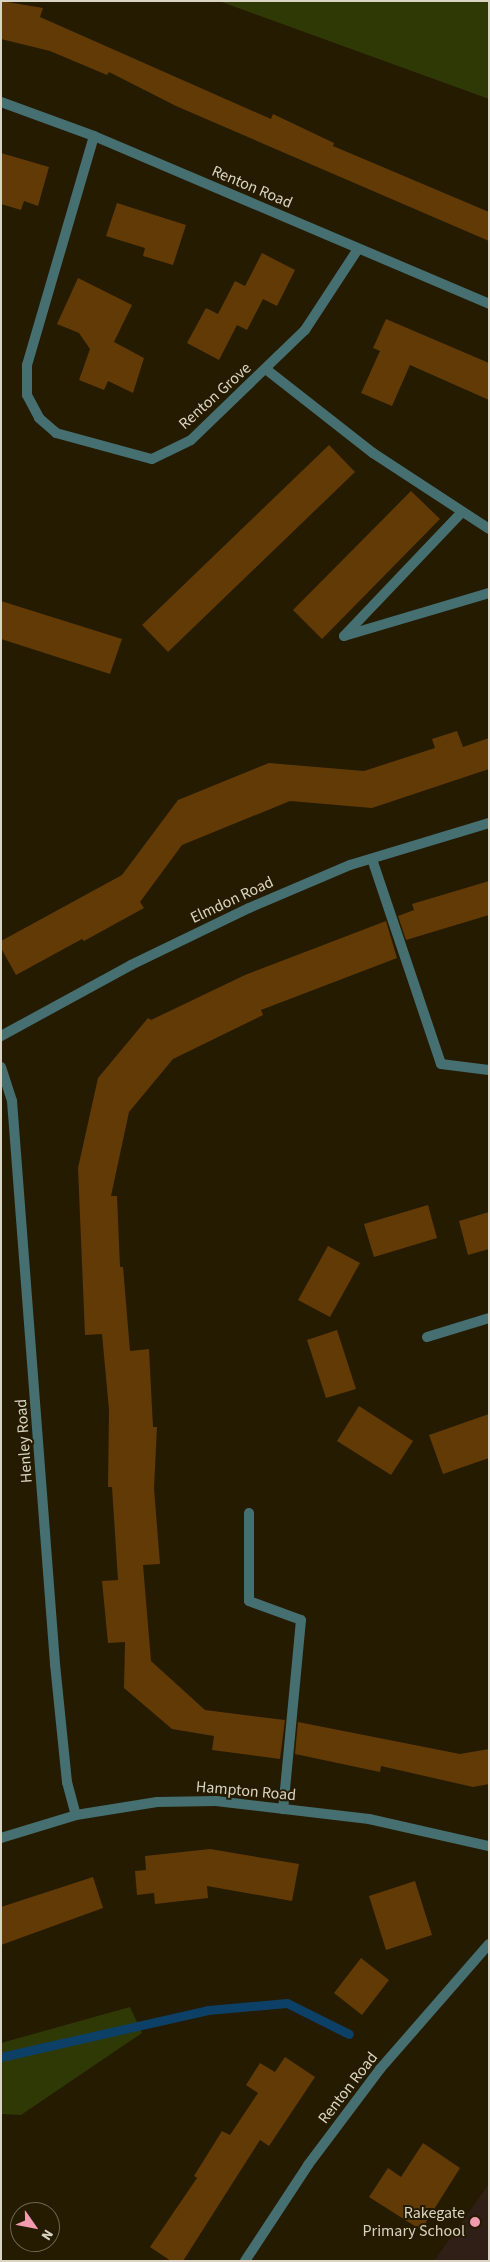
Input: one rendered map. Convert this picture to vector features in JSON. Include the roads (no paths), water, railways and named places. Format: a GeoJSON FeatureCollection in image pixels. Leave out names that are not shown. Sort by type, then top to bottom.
{"type":"FeatureCollection","features":[{"type":"Feature","properties":{"kind":"street","name":"Renton Road"},"geometry":{"type":"LineString","coordinates":[[1,102],[94,136],[489,304]]}},
{"type":"Feature","properties":{"kind":"street","name":"Renton Grove"},"geometry":{"type":"LineString","coordinates":[[94,136],[27,365],[27,395],[39,418],[56,433],[152,458],[191,440],[267,370],[305,330],[358,249]]}},
{"type":"Feature","properties":{"kind":"street"},"geometry":{"type":"LineString","coordinates":[[267,370],[373,453],[489,529]]}},
{"type":"Feature","properties":{"kind":"street"},"geometry":{"type":"LineString","coordinates":[[462,512],[344,636],[489,593]]}},
{"type":"Feature","properties":{"kind":"street","name":"Elmdon Road"},"geometry":{"type":"LineString","coordinates":[[1,1036],[132,965],[249,908],[372,859],[489,823]]}},
{"type":"Feature","properties":{"kind":"street"},"geometry":{"type":"LineString","coordinates":[[372,859],[441,1064],[489,1070]]}},
{"type":"Feature","properties":{"kind":"street","name":"Henley Road"},"geometry":{"type":"LineString","coordinates":[[1,1067],[12,1101],[55,1664],[68,1782],[76,1815]]}},
{"type":"Feature","properties":{"kind":"street"},"geometry":{"type":"LineString","coordinates":[[427,1337],[489,1318]]}},
{"type":"Feature","properties":{"kind":"street"},"geometry":{"type":"LineString","coordinates":[[249,1513],[249,1601],[301,1620],[283,1809]]}},
{"type":"Feature","properties":{"kind":"street","name":"Hampton Road"},"geometry":{"type":"LineString","coordinates":[[1,1838],[76,1815],[157,1802],[216,1801],[369,1819],[489,1846]]}},
{"type":"Feature","properties":{"kind":"street","name":"Renton Road"},"geometry":{"type":"LineString","coordinates":[[245,2261],[308,2165],[380,2069],[489,1944]]}},
{"type":"Feature","properties":{"kind":"waterway"},"geometry":{"type":"LineString","coordinates":[[1,2057],[208,2010],[287,2003],[349,2034]]}},
{"type":"Feature","properties":{"kind":"place","name":"Rakegate Primary School"},"geometry":{"type":"Point","coordinates":[475,2222]}}]}
